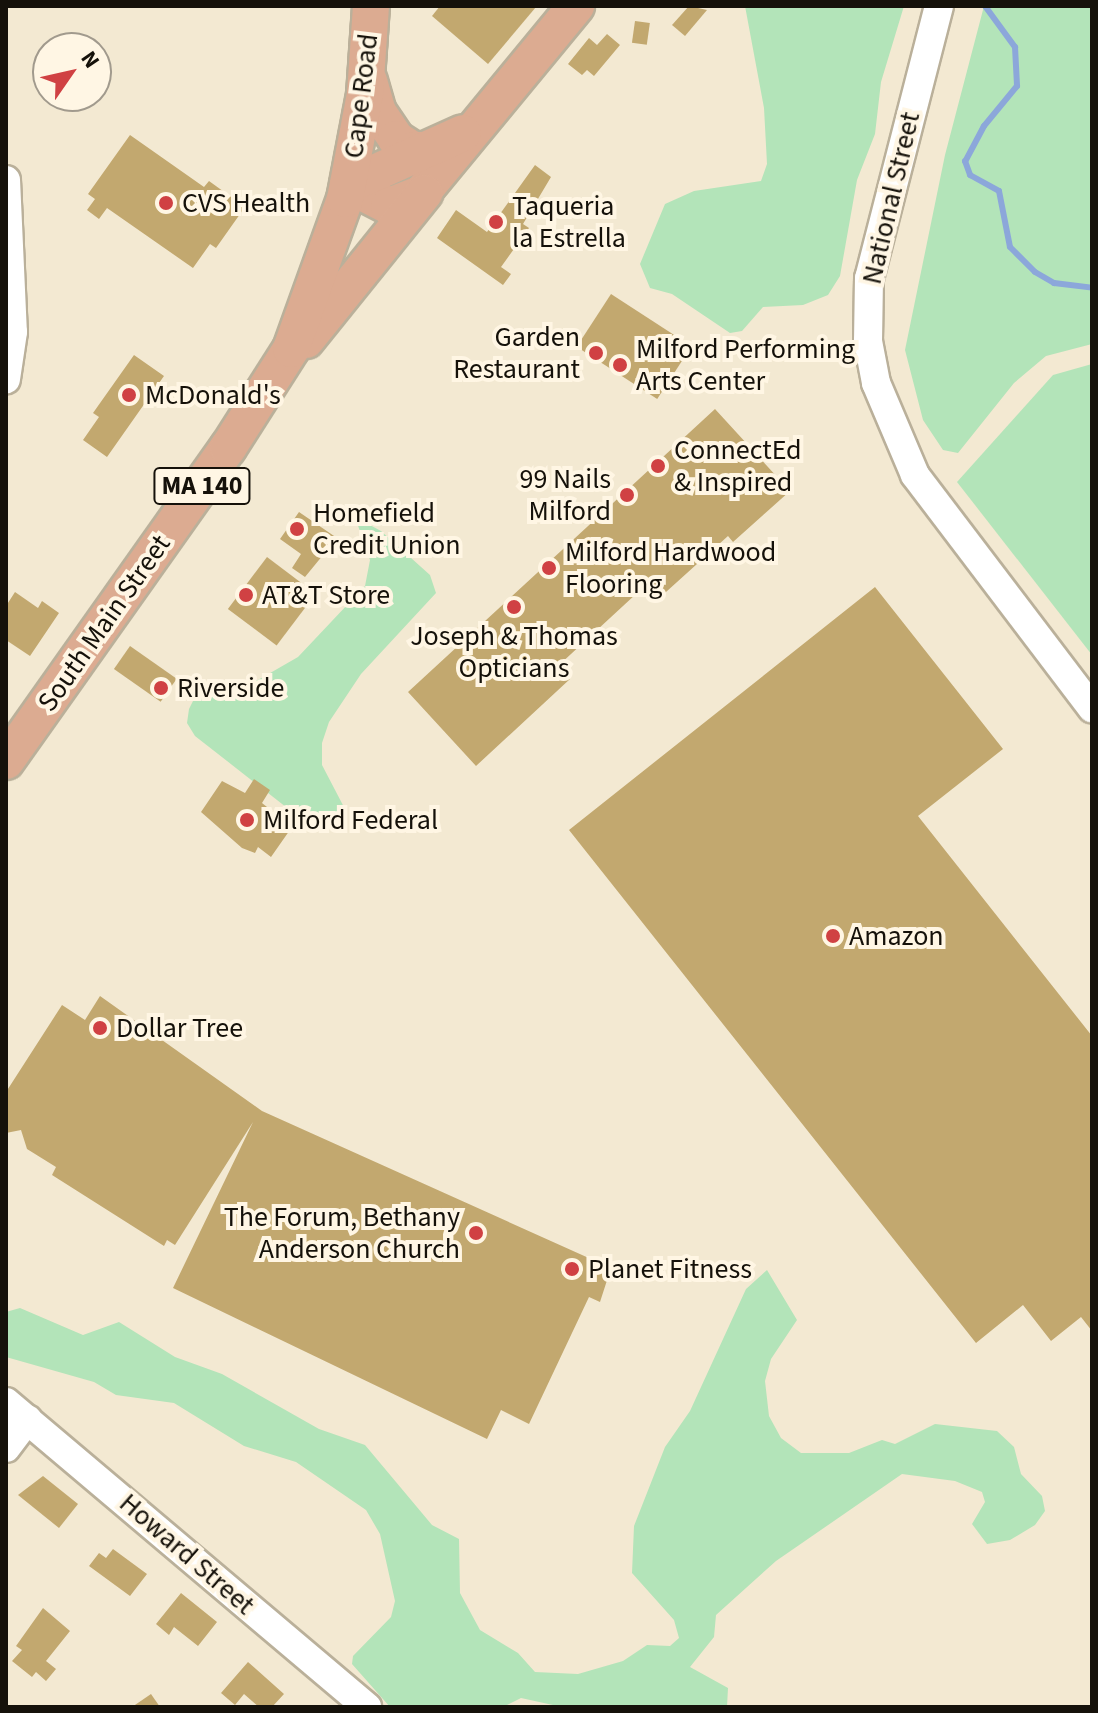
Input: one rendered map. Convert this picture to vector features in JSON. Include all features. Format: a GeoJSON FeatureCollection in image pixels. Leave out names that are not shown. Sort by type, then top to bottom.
{"type":"FeatureCollection","features":[{"type":"Feature","properties":{"kind":"main road","name":"Cape Road"},"geometry":{"type":"LineString","coordinates":[[348,185],[367,69],[371,6]]}},
{"type":"Feature","properties":{"kind":"main road"},"geometry":{"type":"LineString","coordinates":[[282,364],[339,302],[432,167],[482,115],[576,6]]}},
{"type":"Feature","properties":{"kind":"main road"},"geometry":{"type":"LineString","coordinates":[[367,69],[374,102],[391,133],[432,167]]}},
{"type":"Feature","properties":{"kind":"main road"},"geometry":{"type":"LineString","coordinates":[[348,185],[432,167]]}},
{"type":"Feature","properties":{"kind":"main road","name":"South Main Street"},"geometry":{"type":"LineString","coordinates":[[6,761],[282,364],[314,296],[348,185]]}},
{"type":"Feature","properties":{"kind":"street","name":"National Street"},"geometry":{"type":"LineString","coordinates":[[939,6],[869,278],[868,341],[876,383],[915,475],[1092,708]]}},
{"type":"Feature","properties":{"kind":"street"},"geometry":{"type":"LineString","coordinates":[[6,180],[13,320],[6,379]]}},
{"type":"Feature","properties":{"kind":"street"},"geometry":{"type":"LineString","coordinates":[[6,1448],[17,1410]]}},
{"type":"Feature","properties":{"kind":"street","name":"Howard Street"},"geometry":{"type":"LineString","coordinates":[[17,1410],[367,1707]]}},
{"type":"Feature","properties":{"kind":"green space"},"geometry":{"type":"Polygon","coordinates":[[[745,6],[904,6],[881,82],[875,134],[857,180],[840,276],[828,295],[803,305],[763,307],[742,331],[730,333],[672,294],[650,288],[640,264],[665,204],[694,191],[761,181],[767,164],[764,108],[745,6]]]}},
{"type":"Feature","properties":{"kind":"green space"},"geometry":{"type":"Polygon","coordinates":[[[984,6],[1092,6],[1092,344],[1046,356],[1014,383],[958,453],[943,450],[923,420],[905,350],[945,155],[984,6]]]}},
{"type":"Feature","properties":{"kind":"green space"},"geometry":{"type":"Polygon","coordinates":[[[1092,364],[1092,655],[957,482],[1053,375],[1092,364]]]}},
{"type":"Feature","properties":{"kind":"green space"},"geometry":{"type":"Polygon","coordinates":[[[355,517],[381,531],[430,575],[436,593],[361,674],[329,722],[322,743],[322,765],[346,811],[340,820],[318,824],[300,818],[195,736],[187,723],[189,709],[200,687],[213,680],[258,680],[298,657],[365,586],[370,560],[355,517]]]}},
{"type":"Feature","properties":{"kind":"green space"},"geometry":{"type":"Polygon","coordinates":[[[767,1270],[797,1320],[771,1359],[765,1381],[769,1416],[781,1438],[801,1453],[849,1453],[882,1440],[895,1444],[935,1424],[997,1431],[1014,1447],[1021,1474],[1042,1496],[1045,1511],[1035,1525],[1010,1540],[987,1544],[972,1524],[985,1502],[982,1492],[955,1481],[902,1474],[776,1561],[716,1615],[714,1637],[690,1667],[728,1688],[727,1707],[562,1707],[521,1698],[503,1707],[390,1707],[352,1664],[353,1656],[391,1617],[395,1601],[380,1534],[366,1510],[296,1462],[244,1446],[174,1403],[116,1395],[94,1382],[6,1357],[6,1312],[20,1308],[83,1335],[119,1322],[175,1357],[222,1374],[319,1429],[365,1445],[432,1525],[459,1539],[460,1593],[480,1630],[518,1653],[535,1672],[578,1674],[623,1661],[647,1645],[670,1646],[679,1638],[674,1620],[632,1573],[634,1526],[665,1447],[690,1411],[746,1289],[767,1270]]]}},
{"type":"Feature","properties":{"kind":"building"},"geometry":{"type":"Polygon","coordinates":[[[440,6],[536,7],[488,64],[432,16],[440,6]]]}},
{"type":"Feature","properties":{"kind":"building"},"geometry":{"type":"Polygon","coordinates":[[[689,6],[707,10],[685,36],[672,25],[689,6]]]}},
{"type":"Feature","properties":{"kind":"building"},"geometry":{"type":"Polygon","coordinates":[[[635,21],[650,23],[647,45],[632,43],[635,21]]]}},
{"type":"Feature","properties":{"kind":"building"},"geometry":{"type":"Polygon","coordinates":[[[607,34],[620,45],[594,76],[587,70],[582,75],[568,64],[589,38],[597,45],[607,34]]]}},
{"type":"Feature","properties":{"kind":"building","name":"CVS Health"},"geometry":{"type":"Polygon","coordinates":[[[130,135],[204,187],[209,181],[245,207],[216,248],[210,244],[193,268],[107,208],[99,219],[87,210],[95,199],[88,194],[130,135]]]}},
{"type":"Feature","properties":{"kind":"building"},"geometry":{"type":"Polygon","coordinates":[[[535,165],[551,177],[523,224],[529,228],[501,267],[511,274],[503,285],[437,238],[456,210],[487,232],[535,165]]]}},
{"type":"Feature","properties":{"kind":"building"},"geometry":{"type":"Polygon","coordinates":[[[611,294],[692,346],[657,399],[577,347],[611,294]]]}},
{"type":"Feature","properties":{"kind":"building","name":"McDonald's"},"geometry":{"type":"Polygon","coordinates":[[[134,355],[164,376],[107,457],[83,440],[99,417],[93,413],[134,355]]]}},
{"type":"Feature","properties":{"kind":"building"},"geometry":{"type":"Polygon","coordinates":[[[715,409],[790,491],[733,542],[728,536],[656,601],[645,590],[649,582],[558,666],[570,679],[476,766],[408,692],[715,409]]]}},
{"type":"Feature","properties":{"kind":"building"},"geometry":{"type":"Polygon","coordinates":[[[299,512],[337,538],[305,577],[292,568],[301,554],[280,539],[299,512]]]}},
{"type":"Feature","properties":{"kind":"building"},"geometry":{"type":"Polygon","coordinates":[[[267,557],[316,594],[277,646],[228,609],[267,557]]]}},
{"type":"Feature","properties":{"kind":"building","name":"Amazon"},"geometry":{"type":"Polygon","coordinates":[[[875,587],[1003,749],[918,816],[1092,1036],[1092,1331],[1081,1317],[1051,1341],[1023,1305],[976,1343],[569,830],[875,587]]]}},
{"type":"Feature","properties":{"kind":"building"},"geometry":{"type":"Polygon","coordinates":[[[15,592],[38,608],[42,601],[59,613],[30,656],[6,640],[6,606],[15,592]]]}},
{"type":"Feature","properties":{"kind":"building","name":"Riverside"},"geometry":{"type":"Polygon","coordinates":[[[130,646],[177,679],[161,702],[114,669],[130,646]]]}},
{"type":"Feature","properties":{"kind":"building","name":"Milford Federal"},"geometry":{"type":"Polygon","coordinates":[[[254,779],[270,790],[262,803],[292,827],[271,857],[258,847],[255,853],[242,848],[201,812],[222,781],[245,793],[254,779]]]}},
{"type":"Feature","properties":{"kind":"building"},"geometry":{"type":"Polygon","coordinates":[[[100,996],[262,1111],[611,1268],[600,1302],[589,1297],[529,1424],[501,1410],[487,1439],[173,1288],[253,1122],[175,1245],[167,1240],[164,1246],[52,1175],[56,1167],[27,1149],[21,1130],[6,1133],[6,1092],[62,1005],[85,1020],[100,996]]]}},
{"type":"Feature","properties":{"kind":"building"},"geometry":{"type":"Polygon","coordinates":[[[43,1476],[78,1504],[59,1528],[18,1495],[43,1476]]]}},
{"type":"Feature","properties":{"kind":"building"},"geometry":{"type":"Polygon","coordinates":[[[113,1549],[147,1574],[130,1596],[89,1566],[99,1553],[106,1558],[113,1549]]]}},
{"type":"Feature","properties":{"kind":"building"},"geometry":{"type":"Polygon","coordinates":[[[181,1593],[217,1622],[198,1646],[174,1627],[169,1635],[156,1624],[181,1593]]]}},
{"type":"Feature","properties":{"kind":"building"},"geometry":{"type":"Polygon","coordinates":[[[43,1608],[70,1631],[46,1661],[56,1669],[46,1681],[36,1672],[32,1677],[12,1661],[22,1650],[16,1646],[43,1608]]]}},
{"type":"Feature","properties":{"kind":"building"},"geometry":{"type":"Polygon","coordinates":[[[248,1662],[284,1694],[272,1707],[259,1707],[244,1694],[235,1705],[221,1693],[248,1662]]]}},
{"type":"Feature","properties":{"kind":"building"},"geometry":{"type":"Polygon","coordinates":[[[151,1694],[160,1707],[132,1707],[151,1694]]]}},
{"type":"Feature","properties":{"kind":"waterway"},"geometry":{"type":"LineString","coordinates":[[985,6],[1015,47],[1017,86],[984,126],[965,161],[970,175],[999,191],[1010,247],[1035,272],[1054,283],[1092,288]]}},
{"type":"Feature","properties":{"kind":"place","name":"CVS Health"},"geometry":{"type":"Point","coordinates":[166,203]}},
{"type":"Feature","properties":{"kind":"place","name":"Taqueria la Estrella"},"geometry":{"type":"Point","coordinates":[496,222]}},
{"type":"Feature","properties":{"kind":"place","name":"Garden Restaurant"},"geometry":{"type":"Point","coordinates":[596,353]}},
{"type":"Feature","properties":{"kind":"place","name":"Milford Performing Arts Center"},"geometry":{"type":"Point","coordinates":[620,365]}},
{"type":"Feature","properties":{"kind":"place","name":"McDonald's"},"geometry":{"type":"Point","coordinates":[129,395]}},
{"type":"Feature","properties":{"kind":"place","name":"ConnectEd & Inspired"},"geometry":{"type":"Point","coordinates":[658,466]}},
{"type":"Feature","properties":{"kind":"place","name":"99 Nails Milford"},"geometry":{"type":"Point","coordinates":[627,495]}},
{"type":"Feature","properties":{"kind":"place","name":"Homefield Credit Union"},"geometry":{"type":"Point","coordinates":[297,529]}},
{"type":"Feature","properties":{"kind":"place","name":"Milford Hardwood Flooring"},"geometry":{"type":"Point","coordinates":[549,568]}},
{"type":"Feature","properties":{"kind":"place","name":"AT&T Store"},"geometry":{"type":"Point","coordinates":[246,595]}},
{"type":"Feature","properties":{"kind":"place","name":"Joseph & Thomas Opticians"},"geometry":{"type":"Point","coordinates":[514,607]}},
{"type":"Feature","properties":{"kind":"place","name":"Riverside"},"geometry":{"type":"Point","coordinates":[161,688]}},
{"type":"Feature","properties":{"kind":"place","name":"Milford Federal"},"geometry":{"type":"Point","coordinates":[247,820]}},
{"type":"Feature","properties":{"kind":"place","name":"Amazon"},"geometry":{"type":"Point","coordinates":[833,936]}},
{"type":"Feature","properties":{"kind":"place","name":"Dollar Tree"},"geometry":{"type":"Point","coordinates":[100,1028]}},
{"type":"Feature","properties":{"kind":"place","name":"The Forum, Bethany Anderson Church"},"geometry":{"type":"Point","coordinates":[476,1233]}},
{"type":"Feature","properties":{"kind":"place","name":"Planet Fitness"},"geometry":{"type":"Point","coordinates":[572,1269]}}]}
